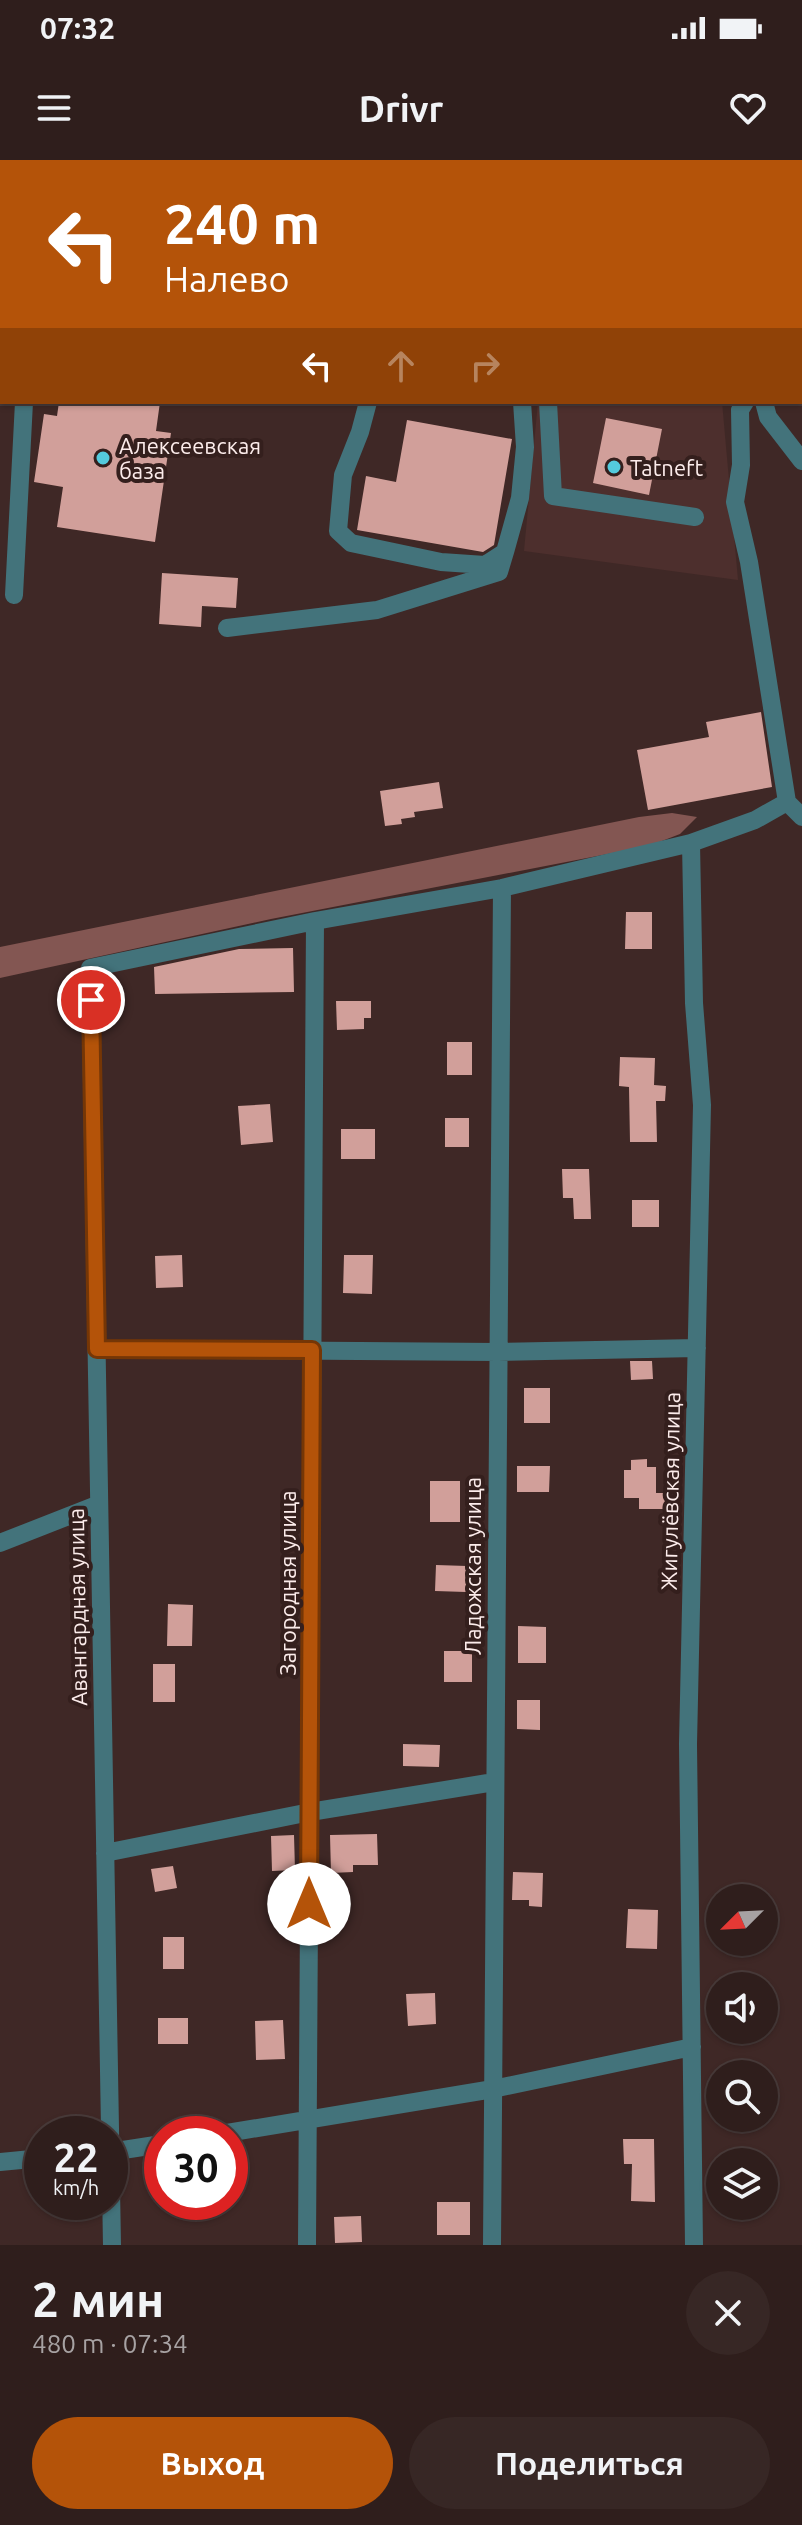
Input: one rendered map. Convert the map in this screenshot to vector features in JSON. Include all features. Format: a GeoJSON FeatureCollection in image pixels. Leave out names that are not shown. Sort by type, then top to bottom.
{"type":"FeatureCollection","features":[{"type":"Feature","properties":{"kind":"street"},"geometry":{"type":"LineString","coordinates":[[14,595],[24,404]]}},
{"type":"Feature","properties":{"kind":"street"},"geometry":{"type":"LineString","coordinates":[[367,404],[343,475],[338,531],[351,543],[441,562],[485,565],[505,552]]}},
{"type":"Feature","properties":{"kind":"street"},"geometry":{"type":"LineString","coordinates":[[227,628],[377,610],[499,572],[520,498],[525,447],[522,404]]}},
{"type":"Feature","properties":{"kind":"street"},"geometry":{"type":"LineString","coordinates":[[548,404],[553,496],[695,517]]}},
{"type":"Feature","properties":{"kind":"street"},"geometry":{"type":"LineString","coordinates":[[744,404],[740,410],[741,465],[735,502],[749,562],[787,802],[802,817]]}},
{"type":"Feature","properties":{"kind":"street"},"geometry":{"type":"LineString","coordinates":[[765,404],[768,417],[802,461]]}},
{"type":"Feature","properties":{"kind":"street"},"geometry":{"type":"LineString","coordinates":[[0,526],[19,516]]}},
{"type":"Feature","properties":{"kind":"street"},"geometry":{"type":"LineString","coordinates":[[315,921],[502,888],[691,843],[755,820],[787,802]]}},
{"type":"Feature","properties":{"kind":"street","name":"Жигулёвская улица"},"geometry":{"type":"LineString","coordinates":[[691,843],[694,1003],[702,1105],[688,1744],[694,2245]]}},
{"type":"Feature","properties":{"kind":"street","name":"Ладожская улица"},"geometry":{"type":"LineString","coordinates":[[492,2245],[502,888]]}},
{"type":"Feature","properties":{"kind":"street","name":"Авангардная улица"},"geometry":{"type":"LineString","coordinates":[[109,2116],[90,968],[315,921]]}},
{"type":"Feature","properties":{"kind":"street","name":"Загородная улица"},"geometry":{"type":"LineString","coordinates":[[307,2245],[315,921]]}},
{"type":"Feature","properties":{"kind":"street"},"geometry":{"type":"LineString","coordinates":[[97,1349],[498,1352],[697,1348]]}},
{"type":"Feature","properties":{"kind":"street"},"geometry":{"type":"LineString","coordinates":[[0,1543],[99,1504]]}},
{"type":"Feature","properties":{"kind":"street"},"geometry":{"type":"LineString","coordinates":[[105,1853],[310,1812],[494,1782]]}},
{"type":"Feature","properties":{"kind":"street"},"geometry":{"type":"LineString","coordinates":[[248,2129],[493,2089],[692,2047]]}},
{"type":"Feature","properties":{"kind":"street"},"geometry":{"type":"LineString","coordinates":[[0,2162],[24,2160]]}},
{"type":"Feature","properties":{"kind":"street","name":"Авангардная улица"},"geometry":{"type":"LineString","coordinates":[[111,2220],[112,2245]]}},
{"type":"Feature","properties":{"kind":"shaded area"},"geometry":{"type":"Polygon","coordinates":[[[538,404],[722,404],[738,580],[524,551],[538,404]]]}},
{"type":"Feature","properties":{"kind":"shaded area"},"geometry":{"type":"Polygon","coordinates":[[[672,813],[697,817],[680,834],[649,846],[271,919],[0,978],[0,947],[639,817],[672,813]]]}},
{"type":"Feature","properties":{"kind":"building","name":"Алексеевская база"},"geometry":{"type":"Polygon","coordinates":[[[59,404],[160,404],[156,431],[171,433],[155,542],[57,527],[63,487],[34,482],[44,414],[57,416],[59,404]]]}},
{"type":"Feature","properties":{"kind":"building"},"geometry":{"type":"Polygon","coordinates":[[[606,418],[662,429],[649,495],[593,483],[606,418]]]}},
{"type":"Feature","properties":{"kind":"building"},"geometry":{"type":"Polygon","coordinates":[[[407,420],[512,439],[494,545],[483,552],[357,530],[366,476],[396,482],[407,420]]]}},
{"type":"Feature","properties":{"kind":"building"},"geometry":{"type":"Polygon","coordinates":[[[162,573],[238,578],[236,608],[202,606],[201,627],[159,624],[162,573]]]}},
{"type":"Feature","properties":{"kind":"building"},"geometry":{"type":"Polygon","coordinates":[[[761,712],[772,787],[648,810],[637,750],[709,737],[706,722],[761,712]]]}},
{"type":"Feature","properties":{"kind":"building"},"geometry":{"type":"Polygon","coordinates":[[[439,782],[443,808],[414,812],[415,817],[401,819],[402,824],[385,826],[380,791],[439,782]]]}},
{"type":"Feature","properties":{"kind":"building"},"geometry":{"type":"Polygon","coordinates":[[[626,912],[652,912],[652,949],[625,949],[626,912]]]}},
{"type":"Feature","properties":{"kind":"building"},"geometry":{"type":"Polygon","coordinates":[[[293,948],[294,992],[155,994],[154,967],[239,949],[293,948]]]}},
{"type":"Feature","properties":{"kind":"building"},"geometry":{"type":"Polygon","coordinates":[[[336,1001],[371,1001],[371,1018],[364,1018],[364,1029],[337,1030],[336,1001]]]}},
{"type":"Feature","properties":{"kind":"building"},"geometry":{"type":"Polygon","coordinates":[[[447,1042],[472,1042],[472,1075],[447,1075],[447,1042]]]}},
{"type":"Feature","properties":{"kind":"building"},"geometry":{"type":"Polygon","coordinates":[[[620,1057],[655,1058],[654,1085],[666,1086],[665,1101],[656,1101],[657,1142],[630,1142],[629,1087],[619,1086],[620,1057]]]}},
{"type":"Feature","properties":{"kind":"building"},"geometry":{"type":"Polygon","coordinates":[[[270,1104],[273,1142],[241,1145],[238,1106],[270,1104]]]}},
{"type":"Feature","properties":{"kind":"building"},"geometry":{"type":"Polygon","coordinates":[[[445,1118],[469,1118],[469,1147],[445,1147],[445,1118]]]}},
{"type":"Feature","properties":{"kind":"building"},"geometry":{"type":"Polygon","coordinates":[[[341,1129],[375,1129],[375,1159],[341,1159],[341,1129]]]}},
{"type":"Feature","properties":{"kind":"building"},"geometry":{"type":"Polygon","coordinates":[[[562,1169],[589,1169],[591,1219],[574,1219],[573,1198],[563,1198],[562,1169]]]}},
{"type":"Feature","properties":{"kind":"building"},"geometry":{"type":"Polygon","coordinates":[[[632,1200],[659,1200],[659,1227],[632,1227],[632,1200]]]}},
{"type":"Feature","properties":{"kind":"building"},"geometry":{"type":"Polygon","coordinates":[[[182,1255],[183,1287],[156,1288],[155,1256],[182,1255]]]}},
{"type":"Feature","properties":{"kind":"building"},"geometry":{"type":"Polygon","coordinates":[[[344,1255],[373,1255],[372,1294],[343,1293],[344,1255]]]}},
{"type":"Feature","properties":{"kind":"building"},"geometry":{"type":"Polygon","coordinates":[[[630,1361],[652,1361],[653,1379],[631,1380],[630,1361]]]}},
{"type":"Feature","properties":{"kind":"building"},"geometry":{"type":"Polygon","coordinates":[[[524,1388],[550,1388],[550,1423],[524,1423],[524,1388]]]}},
{"type":"Feature","properties":{"kind":"building"},"geometry":{"type":"Polygon","coordinates":[[[647,1459],[647,1467],[656,1467],[656,1493],[666,1493],[666,1509],[639,1509],[639,1498],[624,1498],[624,1470],[631,1470],[631,1460],[647,1459]]]}},
{"type":"Feature","properties":{"kind":"building"},"geometry":{"type":"Polygon","coordinates":[[[517,1466],[550,1466],[549,1492],[517,1492],[517,1466]]]}},
{"type":"Feature","properties":{"kind":"building"},"geometry":{"type":"Polygon","coordinates":[[[430,1481],[460,1481],[460,1522],[430,1522],[430,1481]]]}},
{"type":"Feature","properties":{"kind":"building"},"geometry":{"type":"Polygon","coordinates":[[[436,1565],[467,1566],[466,1592],[435,1591],[436,1565]]]}},
{"type":"Feature","properties":{"kind":"building"},"geometry":{"type":"Polygon","coordinates":[[[168,1604],[193,1605],[192,1646],[167,1646],[168,1604]]]}},
{"type":"Feature","properties":{"kind":"building"},"geometry":{"type":"Polygon","coordinates":[[[518,1626],[546,1627],[546,1663],[518,1663],[518,1626]]]}},
{"type":"Feature","properties":{"kind":"building"},"geometry":{"type":"Polygon","coordinates":[[[444,1651],[472,1651],[472,1682],[444,1682],[444,1651]]]}},
{"type":"Feature","properties":{"kind":"building"},"geometry":{"type":"Polygon","coordinates":[[[153,1664],[175,1664],[175,1702],[153,1702],[153,1664]]]}},
{"type":"Feature","properties":{"kind":"building"},"geometry":{"type":"Polygon","coordinates":[[[517,1700],[540,1700],[540,1730],[517,1729],[517,1700]]]}},
{"type":"Feature","properties":{"kind":"building"},"geometry":{"type":"Polygon","coordinates":[[[403,1744],[440,1745],[439,1767],[403,1766],[403,1744]]]}},
{"type":"Feature","properties":{"kind":"building"},"geometry":{"type":"Polygon","coordinates":[[[377,1834],[378,1865],[353,1865],[353,1872],[331,1873],[330,1835],[377,1834]]]}},
{"type":"Feature","properties":{"kind":"building"},"geometry":{"type":"Polygon","coordinates":[[[294,1835],[295,1870],[272,1871],[271,1836],[294,1835]]]}},
{"type":"Feature","properties":{"kind":"building"},"geometry":{"type":"Polygon","coordinates":[[[173,1866],[177,1888],[155,1892],[151,1869],[173,1866]]]}},
{"type":"Feature","properties":{"kind":"building"},"geometry":{"type":"Polygon","coordinates":[[[513,1872],[543,1873],[542,1907],[529,1906],[529,1900],[512,1900],[513,1872]]]}},
{"type":"Feature","properties":{"kind":"building"},"geometry":{"type":"Polygon","coordinates":[[[628,1909],[658,1910],[657,1949],[626,1948],[628,1909]]]}},
{"type":"Feature","properties":{"kind":"building"},"geometry":{"type":"Polygon","coordinates":[[[163,1937],[184,1937],[184,1969],[163,1969],[163,1937]]]}},
{"type":"Feature","properties":{"kind":"building"},"geometry":{"type":"Polygon","coordinates":[[[435,1993],[436,2024],[408,2026],[406,1994],[435,1993]]]}},
{"type":"Feature","properties":{"kind":"building"},"geometry":{"type":"Polygon","coordinates":[[[158,2018],[188,2018],[188,2044],[158,2044],[158,2018]]]}},
{"type":"Feature","properties":{"kind":"building"},"geometry":{"type":"Polygon","coordinates":[[[283,2020],[285,2059],[256,2060],[255,2021],[283,2020]]]}},
{"type":"Feature","properties":{"kind":"building"},"geometry":{"type":"Polygon","coordinates":[[[623,2139],[654,2139],[655,2202],[631,2201],[632,2164],[624,2164],[623,2139]]]}},
{"type":"Feature","properties":{"kind":"building"},"geometry":{"type":"Polygon","coordinates":[[[437,2202],[470,2202],[470,2235],[437,2235],[437,2202]]]}},
{"type":"Feature","properties":{"kind":"building"},"geometry":{"type":"Polygon","coordinates":[[[361,2216],[362,2242],[335,2243],[334,2217],[361,2216]]]}},
{"type":"Feature","properties":{"kind":"place","name":"Алексеевская база"},"geometry":{"type":"Point","coordinates":[103,458]}},
{"type":"Feature","properties":{"kind":"place","name":"Tatneft"},"geometry":{"type":"Point","coordinates":[614,467]}},
{"type":"Feature","properties":{"kind":"route"},"geometry":{"type":"LineString","coordinates":[[91,1000],[97,1349],[312,1350],[309,1904]]}}]}
